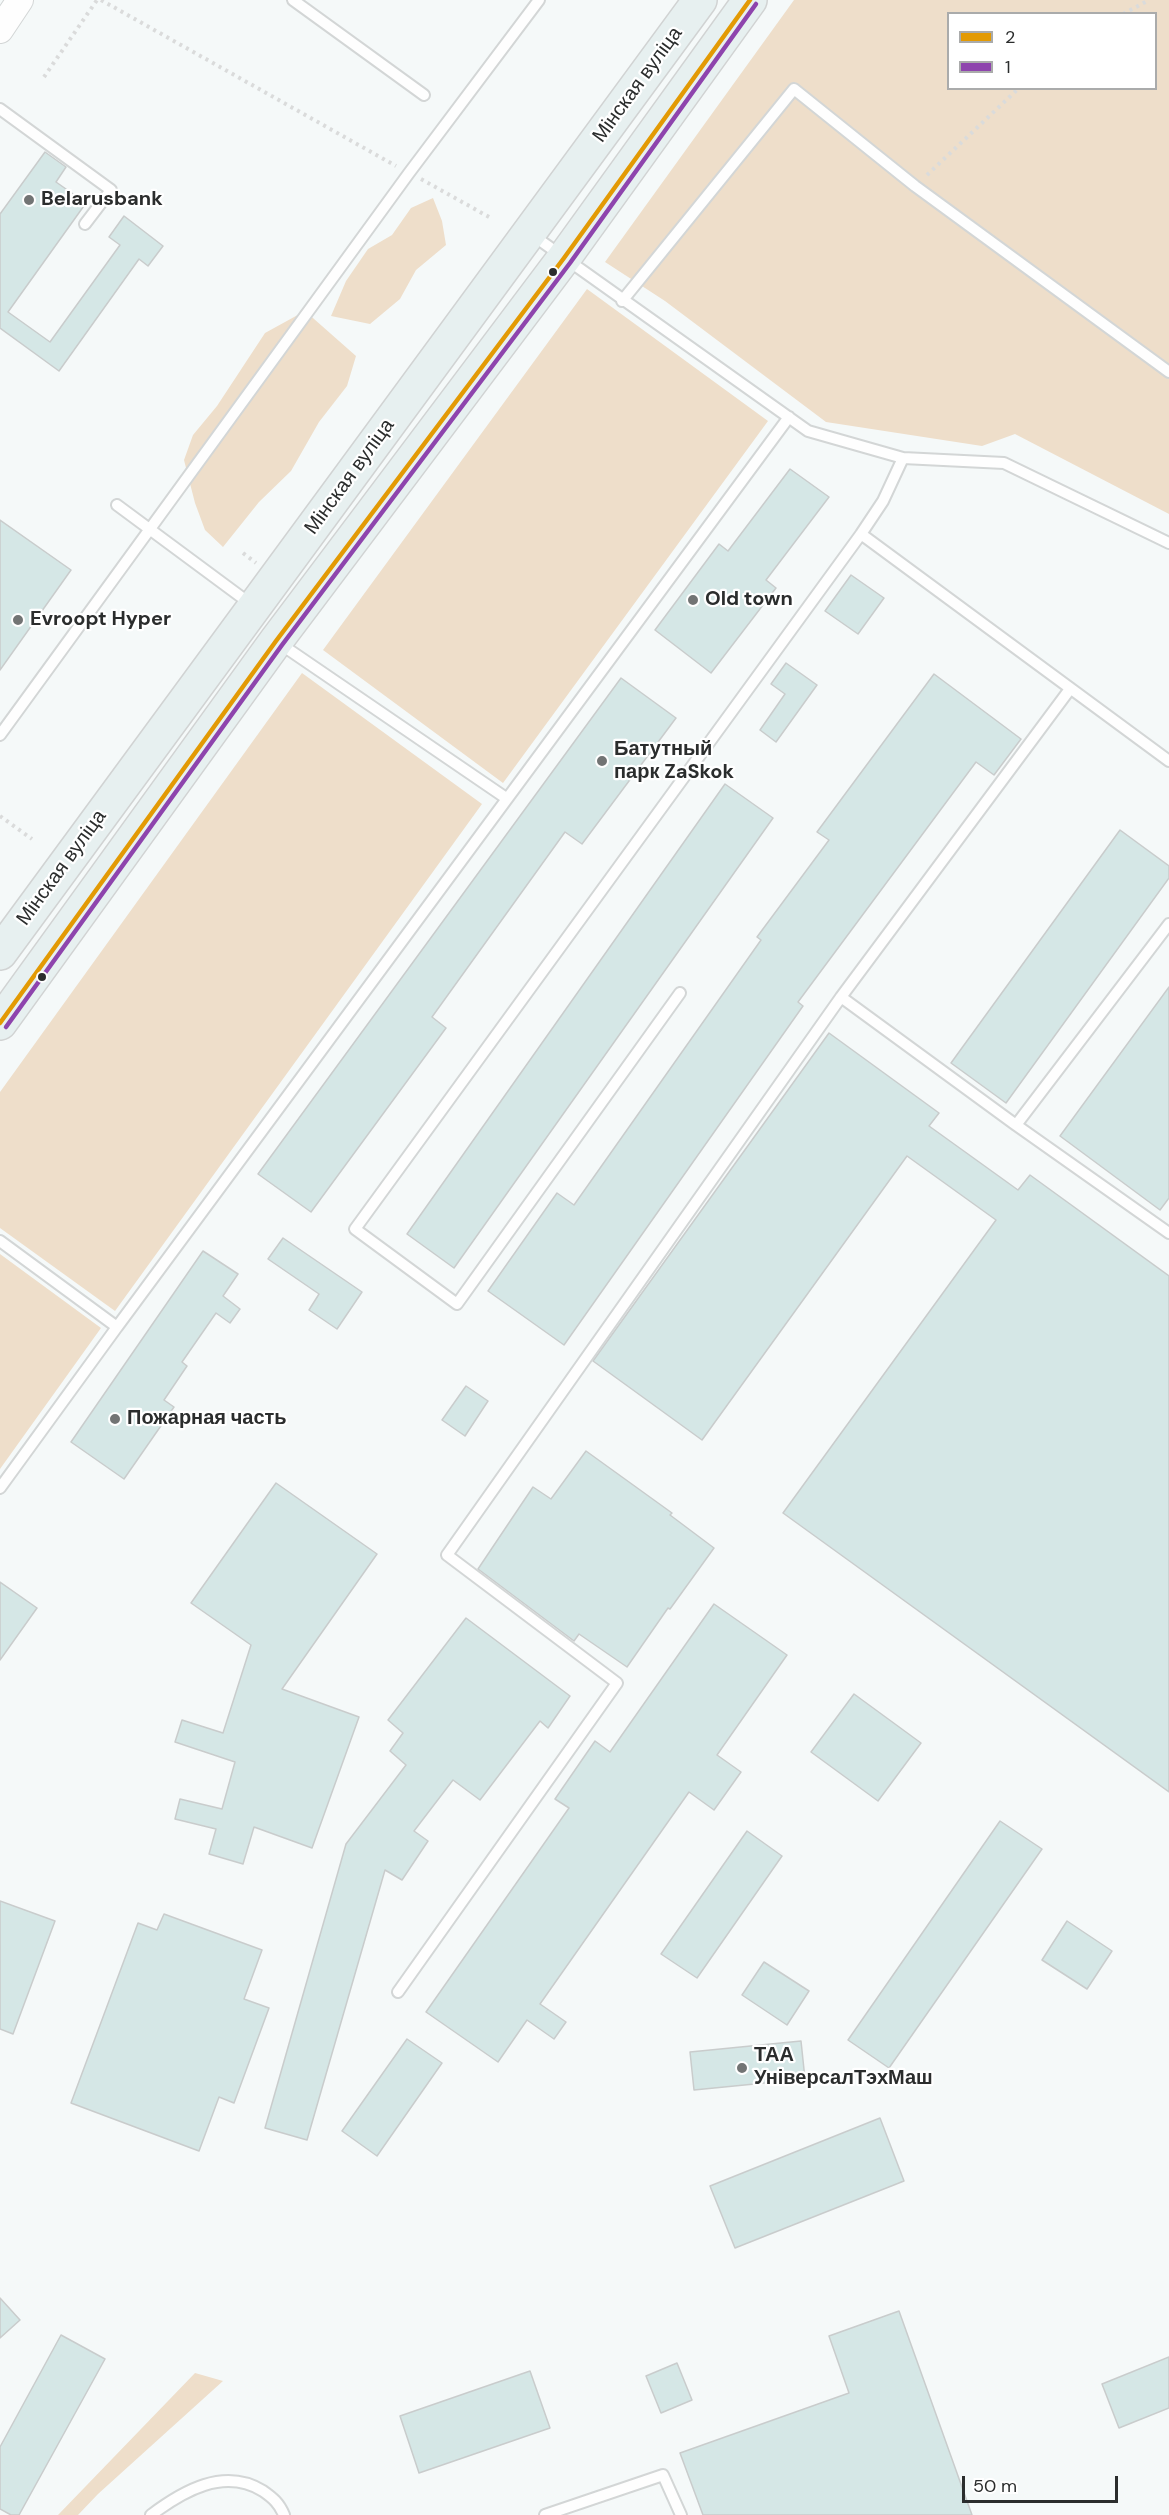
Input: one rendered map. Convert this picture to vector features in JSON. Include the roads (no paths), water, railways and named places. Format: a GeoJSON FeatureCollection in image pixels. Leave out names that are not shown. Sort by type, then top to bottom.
{"type":"FeatureCollection","features":[{"type":"Feature","properties":{"kind":"main road","name":"Мінская вуліца"},"geometry":{"type":"LineString","coordinates":[[0,953],[700,0]]}},
{"type":"Feature","properties":{"kind":"main road","name":"Мінская вуліца"},"geometry":{"type":"LineString","coordinates":[[0,1023],[276,641],[564,258],[750,0]]}},
{"type":"Feature","properties":{"kind":"main road"},"geometry":{"type":"LineString","coordinates":[[430,368],[451,364],[460,370],[465,389]]}},
{"type":"Feature","properties":{"kind":"lane"},"geometry":{"type":"LineString","coordinates":[[293,0],[424,95]]}},
{"type":"Feature","properties":{"kind":"lane"},"geometry":{"type":"LineString","coordinates":[[0,735],[409,173],[539,0]]}},
{"type":"Feature","properties":{"kind":"lane"},"geometry":{"type":"LineString","coordinates":[[622,300],[794,89],[915,186],[1169,372]]}},
{"type":"Feature","properties":{"kind":"lane"},"geometry":{"type":"LineString","coordinates":[[0,108],[111,190],[85,224]]}},
{"type":"Feature","properties":{"kind":"lane"},"geometry":{"type":"LineString","coordinates":[[530,233],[808,431],[903,458],[1004,463],[1169,543]]}},
{"type":"Feature","properties":{"kind":"lane"},"geometry":{"type":"LineString","coordinates":[[0,1488],[506,798],[789,417]]}},
{"type":"Feature","properties":{"kind":"lane"},"geometry":{"type":"LineString","coordinates":[[680,993],[457,1304],[355,1229],[861,534],[883,501],[903,458]]}},
{"type":"Feature","properties":{"kind":"lane"},"geometry":{"type":"LineString","coordinates":[[117,505],[254,607]]}},
{"type":"Feature","properties":{"kind":"lane"},"geometry":{"type":"LineString","coordinates":[[861,534],[1169,761]]}},
{"type":"Feature","properties":{"kind":"lane"},"geometry":{"type":"LineString","coordinates":[[276,641],[506,798]]}},
{"type":"Feature","properties":{"kind":"lane"},"geometry":{"type":"LineString","coordinates":[[398,1992],[617,1683],[447,1556],[841,997],[1070,689]]}},
{"type":"Feature","properties":{"kind":"lane"},"geometry":{"type":"LineString","coordinates":[[1016,1125],[1169,924]]}},
{"type":"Feature","properties":{"kind":"lane"},"geometry":{"type":"LineString","coordinates":[[841,997],[1169,1233]]}},
{"type":"Feature","properties":{"kind":"lane"},"geometry":{"type":"LineString","coordinates":[[0,1241],[117,1327]]}},
{"type":"Feature","properties":{"kind":"lane"},"geometry":{"type":"LineString","coordinates":[[545,2515],[663,2475],[681,2515]]}},
{"type":"Feature","properties":{"kind":"lane"},"geometry":{"type":"LineString","coordinates":[[151,2515],[188,2491],[210,2482],[236,2481],[253,2485],[275,2499],[284,2515]]}},
{"type":"Feature","properties":{"kind":"place","name":"Belarusbank"},"geometry":{"type":"Point","coordinates":[29,200]}},
{"type":"Feature","properties":{"kind":"place","name":"Old town"},"geometry":{"type":"Point","coordinates":[693,600]}},
{"type":"Feature","properties":{"kind":"place","name":"Evroopt Hyper"},"geometry":{"type":"Point","coordinates":[18,620]}},
{"type":"Feature","properties":{"kind":"place","name":"Батутный парк ZaSkok"},"geometry":{"type":"Point","coordinates":[602,761]}},
{"type":"Feature","properties":{"kind":"place","name":"Пожарная часть"},"geometry":{"type":"Point","coordinates":[115,1419]}},
{"type":"Feature","properties":{"kind":"place","name":"ТАА УніверсалТэхМаш"},"geometry":{"type":"Point","coordinates":[742,2068]}}]}
